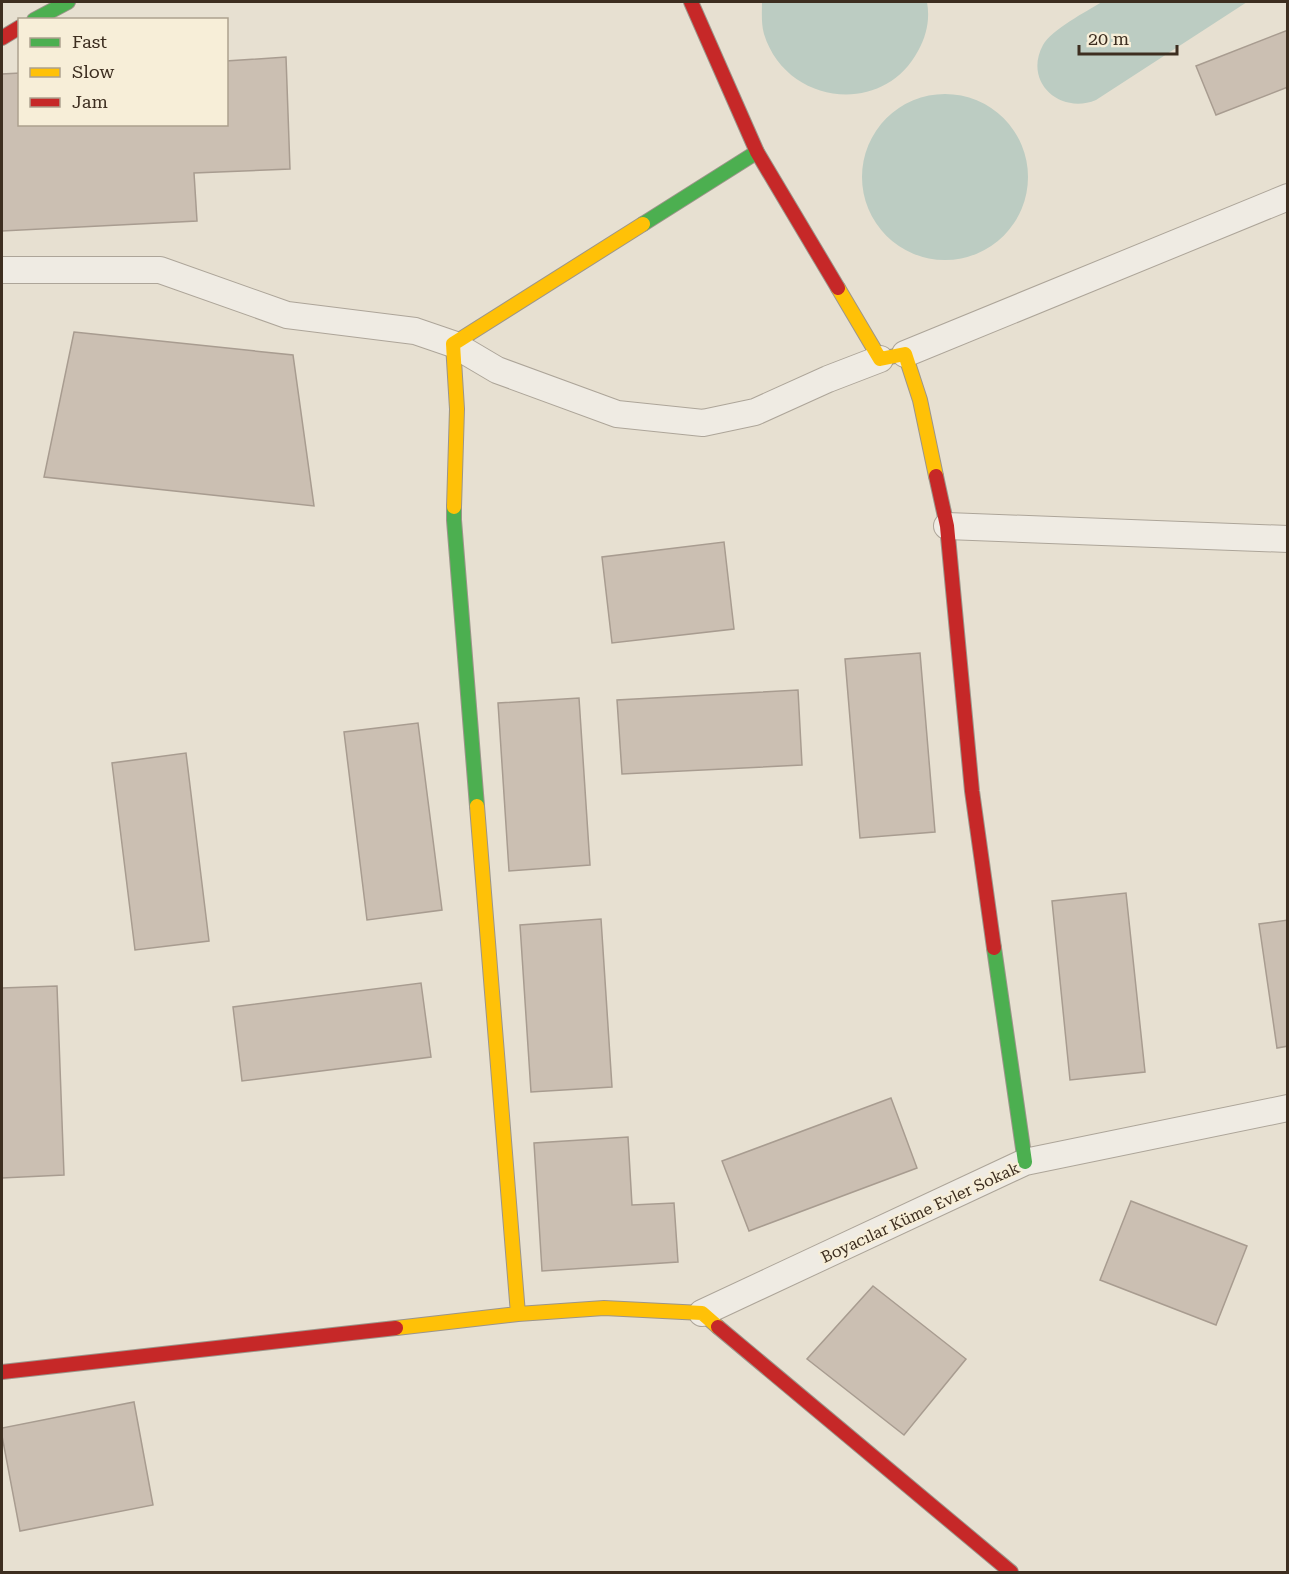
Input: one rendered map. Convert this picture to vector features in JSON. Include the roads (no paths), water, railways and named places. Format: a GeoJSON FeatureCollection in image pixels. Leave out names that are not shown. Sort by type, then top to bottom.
{"type":"FeatureCollection","features":[{"type":"Feature","properties":{"kind":"street"},"geometry":{"type":"LineString","coordinates":[[38,18],[68,2]]}},
{"type":"Feature","properties":{"kind":"street"},"geometry":{"type":"LineString","coordinates":[[691,2],[758,152],[880,359]]}},
{"type":"Feature","properties":{"kind":"street"},"geometry":{"type":"LineString","coordinates":[[2,38],[18,28]]}},
{"type":"Feature","properties":{"kind":"street"},"geometry":{"type":"LineString","coordinates":[[453,344],[758,152]]}},
{"type":"Feature","properties":{"kind":"street"},"geometry":{"type":"LineString","coordinates":[[2,270],[160,270],[286,315],[415,331],[453,344],[497,370],[617,414],[703,423],[755,412],[828,379],[880,359],[906,354],[1287,197]]}},
{"type":"Feature","properties":{"kind":"street"},"geometry":{"type":"LineString","coordinates":[[453,344],[457,409],[454,520],[518,1314]]}},
{"type":"Feature","properties":{"kind":"street"},"geometry":{"type":"LineString","coordinates":[[906,354],[920,400],[947,526],[972,791],[1026,1162]]}},
{"type":"Feature","properties":{"kind":"street"},"geometry":{"type":"LineString","coordinates":[[947,526],[1287,539]]}},
{"type":"Feature","properties":{"kind":"street","name":"Boyacılar Küme Evler Sokak"},"geometry":{"type":"LineString","coordinates":[[702,1313],[1026,1162],[1287,1108]]}},
{"type":"Feature","properties":{"kind":"street"},"geometry":{"type":"LineString","coordinates":[[2,1372],[518,1314],[604,1308],[702,1313],[1011,1572]]}}]}
